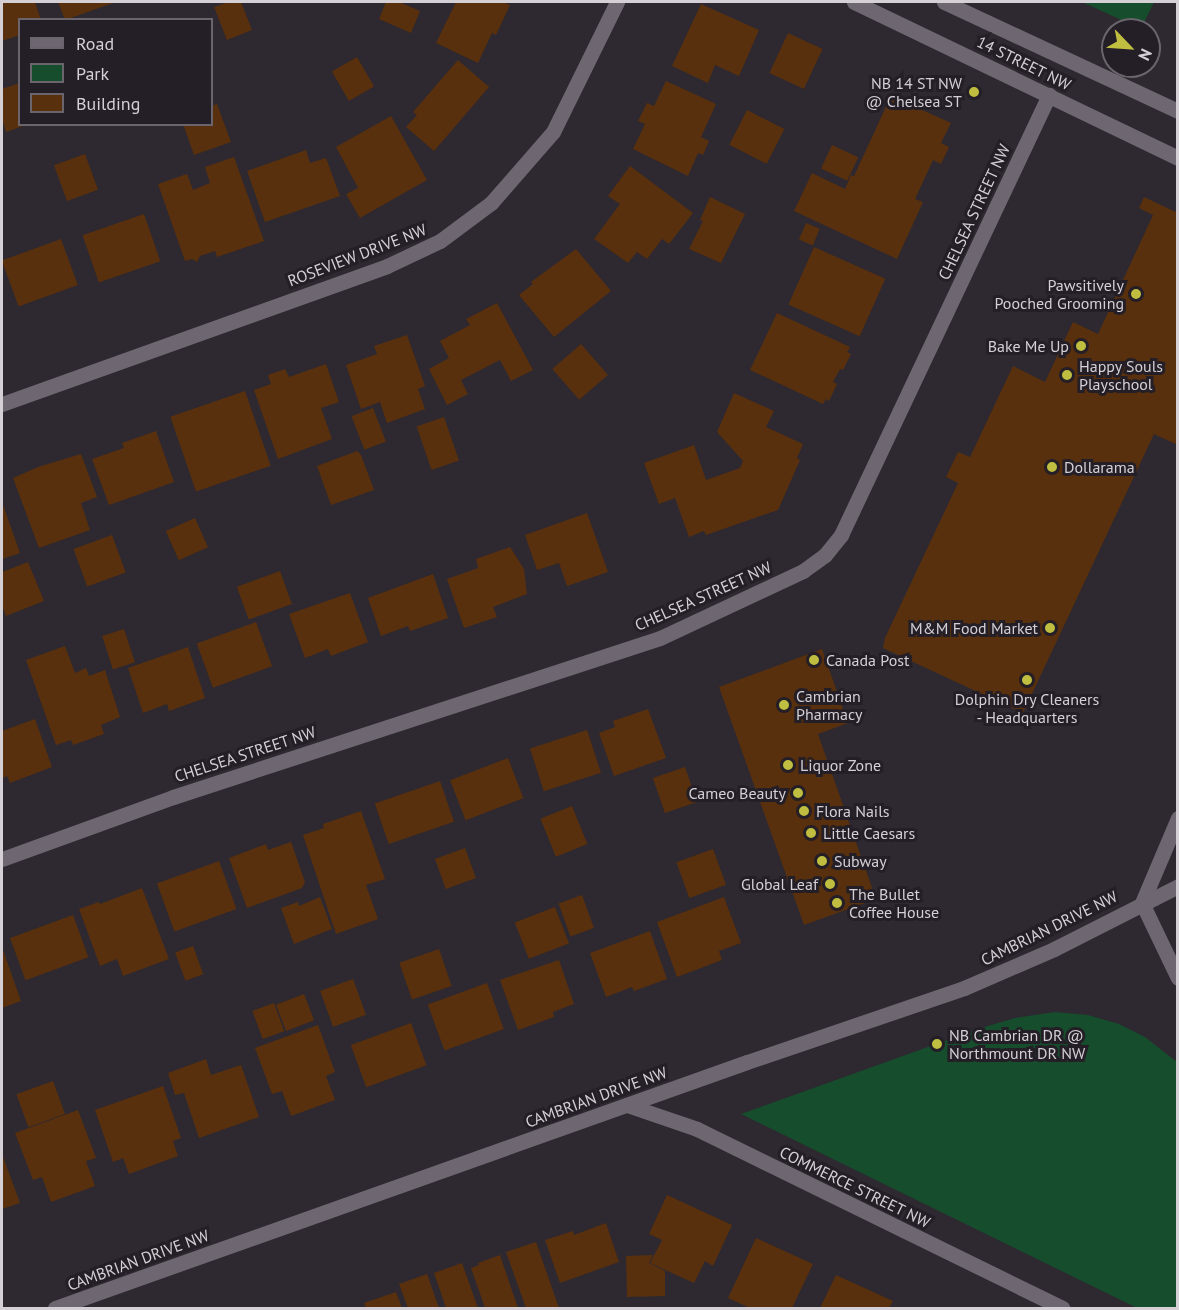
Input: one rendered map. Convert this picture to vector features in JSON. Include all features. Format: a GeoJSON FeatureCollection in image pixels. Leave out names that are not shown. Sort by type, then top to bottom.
{"type":"FeatureCollection","features":[{"type":"Feature","properties":{"kind":"street","name":"ROSEVIEW DRIVE NW"},"geometry":{"type":"LineString","coordinates":[[2,404],[387,266],[440,241],[490,203],[553,132],[618,2]]}},
{"type":"Feature","properties":{"kind":"street","name":"14 STREET NW"},"geometry":{"type":"LineString","coordinates":[[854,2],[1178,158]]}},
{"type":"Feature","properties":{"kind":"street","name":"14 STREET NW"},"geometry":{"type":"LineString","coordinates":[[944,2],[1178,111]]}},
{"type":"Feature","properties":{"kind":"street","name":"CHELSEA STREET NW"},"geometry":{"type":"LineString","coordinates":[[2,859],[173,797],[660,638],[803,571],[825,555],[841,535],[1049,95]]}},
{"type":"Feature","properties":{"kind":"street"},"geometry":{"type":"LineString","coordinates":[[1178,818],[1142,903],[1178,978]]}},
{"type":"Feature","properties":{"kind":"street","name":"CAMBRIAN DRIVE NW"},"geometry":{"type":"LineString","coordinates":[[55,1308],[964,988],[1054,949],[1178,886]]}},
{"type":"Feature","properties":{"kind":"street","name":"COMMERCE STREET NW"},"geometry":{"type":"LineString","coordinates":[[627,1105],[697,1129],[1028,1301],[1063,1308]]}},
{"type":"Feature","properties":{"kind":"green space"},"geometry":{"type":"Polygon","coordinates":[[[1082,2],[1154,2],[1146,18],[1117,18],[1082,2]]]}},
{"type":"Feature","properties":{"kind":"green space"},"geometry":{"type":"Polygon","coordinates":[[[1055,1012],[1088,1015],[1119,1024],[1145,1037],[1177,1062],[1177,1308],[1137,1308],[741,1114],[978,1029],[1015,1018],[1055,1012]]]}},
{"type":"Feature","properties":{"kind":"building"},"geometry":{"type":"Polygon","coordinates":[[[2,2],[35,2],[40,18],[18,18],[18,36],[2,41],[2,2]]]}},
{"type":"Feature","properties":{"kind":"building"},"geometry":{"type":"Polygon","coordinates":[[[58,2],[116,2],[71,18],[64,18],[58,2]]]}},
{"type":"Feature","properties":{"kind":"building"},"geometry":{"type":"Polygon","coordinates":[[[229,2],[241,2],[252,30],[227,40],[214,7],[229,2]]]}},
{"type":"Feature","properties":{"kind":"building"},"geometry":{"type":"Polygon","coordinates":[[[386,2],[399,2],[420,11],[411,33],[379,19],[386,2]]]}},
{"type":"Feature","properties":{"kind":"building"},"geometry":{"type":"Polygon","coordinates":[[[456,2],[502,2],[510,5],[496,35],[492,33],[478,63],[436,43],[456,2]]]}},
{"type":"Feature","properties":{"kind":"building"},"geometry":{"type":"Polygon","coordinates":[[[701,4],[759,30],[739,76],[715,65],[708,83],[672,66],[701,4]]]}},
{"type":"Feature","properties":{"kind":"building"},"geometry":{"type":"Polygon","coordinates":[[[788,33],[822,49],[804,89],[769,73],[788,33]]]}},
{"type":"Feature","properties":{"kind":"building"},"geometry":{"type":"Polygon","coordinates":[[[357,57],[374,86],[349,101],[332,72],[357,57]]]}},
{"type":"Feature","properties":{"kind":"building"},"geometry":{"type":"Polygon","coordinates":[[[458,60],[489,87],[434,151],[406,127],[417,115],[413,112],[458,60]]]}},
{"type":"Feature","properties":{"kind":"building"},"geometry":{"type":"Polygon","coordinates":[[[666,81],[716,104],[701,137],[709,141],[703,155],[698,153],[688,176],[633,149],[645,124],[638,121],[647,103],[654,106],[666,81]]]}},
{"type":"Feature","properties":{"kind":"building"},"geometry":{"type":"Polygon","coordinates":[[[18,84],[18,126],[23,126],[6,132],[2,119],[2,89],[18,84]]]}},
{"type":"Feature","properties":{"kind":"building"},"geometry":{"type":"Polygon","coordinates":[[[891,96],[951,123],[941,143],[949,147],[941,164],[933,160],[915,199],[923,202],[897,259],[794,211],[812,173],[845,189],[851,175],[854,176],[891,96]]]}},
{"type":"Feature","properties":{"kind":"building"},"geometry":{"type":"Polygon","coordinates":[[[217,104],[231,142],[194,155],[184,126],[213,126],[213,106],[217,104]]]}},
{"type":"Feature","properties":{"kind":"building"},"geometry":{"type":"Polygon","coordinates":[[[747,110],[784,129],[767,164],[729,145],[747,110]]]}},
{"type":"Feature","properties":{"kind":"building"},"geometry":{"type":"Polygon","coordinates":[[[391,116],[427,180],[360,218],[346,194],[358,188],[336,147],[391,116]]]}},
{"type":"Feature","properties":{"kind":"building"},"geometry":{"type":"Polygon","coordinates":[[[832,145],[858,157],[847,181],[821,169],[832,145]]]}},
{"type":"Feature","properties":{"kind":"building"},"geometry":{"type":"Polygon","coordinates":[[[306,150],[310,163],[326,158],[340,196],[265,222],[247,171],[306,150]]]}},
{"type":"Feature","properties":{"kind":"building"},"geometry":{"type":"Polygon","coordinates":[[[85,154],[98,190],[67,201],[54,165],[85,154]]]}},
{"type":"Feature","properties":{"kind":"building"},"geometry":{"type":"Polygon","coordinates":[[[234,157],[264,241],[217,257],[215,251],[200,256],[197,262],[192,259],[185,261],[158,184],[187,174],[193,190],[210,183],[205,167],[234,157]]]}},
{"type":"Feature","properties":{"kind":"building"},"geometry":{"type":"Polygon","coordinates":[[[630,166],[693,213],[669,244],[662,239],[647,259],[637,252],[628,263],[594,239],[620,204],[608,196],[630,166]]]}},
{"type":"Feature","properties":{"kind":"building"},"geometry":{"type":"Polygon","coordinates":[[[710,197],[745,214],[721,263],[689,249],[703,221],[700,220],[710,197]]]}},
{"type":"Feature","properties":{"kind":"building"},"geometry":{"type":"Polygon","coordinates":[[[1144,197],[1178,213],[1178,445],[1154,434],[1023,713],[883,648],[885,638],[958,483],[946,477],[958,452],[970,457],[1013,366],[1045,382],[1073,322],[1098,334],[1153,215],[1139,208],[1144,197]]]}},
{"type":"Feature","properties":{"kind":"building"},"geometry":{"type":"Polygon","coordinates":[[[144,214],[160,261],[99,282],[83,235],[144,214]]]}},
{"type":"Feature","properties":{"kind":"building"},"geometry":{"type":"Polygon","coordinates":[[[806,223],[820,229],[813,245],[799,240],[806,223]]]}},
{"type":"Feature","properties":{"kind":"building"},"geometry":{"type":"Polygon","coordinates":[[[61,239],[78,285],[19,307],[2,260],[61,239]]]}},
{"type":"Feature","properties":{"kind":"building"},"geometry":{"type":"Polygon","coordinates":[[[814,247],[885,279],[860,336],[788,305],[814,247]]]}},
{"type":"Feature","properties":{"kind":"building"},"geometry":{"type":"Polygon","coordinates":[[[576,249],[611,291],[554,337],[519,295],[533,284],[531,282],[576,249]]]}},
{"type":"Feature","properties":{"kind":"building"},"geometry":{"type":"Polygon","coordinates":[[[497,303],[533,370],[511,381],[500,360],[461,380],[468,394],[447,405],[429,369],[449,358],[440,341],[470,325],[466,319],[497,303]]]}},
{"type":"Feature","properties":{"kind":"building"},"geometry":{"type":"Polygon","coordinates":[[[777,313],[850,347],[847,352],[851,354],[843,370],[840,369],[833,382],[837,384],[829,401],[826,399],[823,404],[750,370],[777,313]]]}},
{"type":"Feature","properties":{"kind":"building"},"geometry":{"type":"Polygon","coordinates":[[[407,335],[425,386],[418,389],[425,409],[387,423],[380,402],[361,409],[346,365],[377,354],[374,346],[407,335]]]}},
{"type":"Feature","properties":{"kind":"building"},"geometry":{"type":"Polygon","coordinates":[[[581,344],[608,375],[579,400],[552,369],[581,344]]]}},
{"type":"Feature","properties":{"kind":"building"},"geometry":{"type":"Polygon","coordinates":[[[326,364],[339,402],[321,408],[332,439],[278,459],[254,390],[271,384],[268,375],[285,369],[289,377],[326,364]]]}},
{"type":"Feature","properties":{"kind":"building"},"geometry":{"type":"Polygon","coordinates":[[[245,391],[271,466],[196,491],[170,417],[245,391]]]}},
{"type":"Feature","properties":{"kind":"building"},"geometry":{"type":"Polygon","coordinates":[[[734,393],[774,411],[766,427],[803,444],[797,458],[800,460],[778,510],[706,535],[704,531],[689,537],[675,498],[659,504],[644,463],[694,445],[706,480],[740,468],[743,461],[717,432],[734,393]]]}},
{"type":"Feature","properties":{"kind":"building"},"geometry":{"type":"Polygon","coordinates":[[[373,408],[386,442],[364,450],[352,416],[373,408]]]}},
{"type":"Feature","properties":{"kind":"building"},"geometry":{"type":"Polygon","coordinates":[[[444,417],[459,460],[432,470],[417,426],[444,417]]]}},
{"type":"Feature","properties":{"kind":"building"},"geometry":{"type":"Polygon","coordinates":[[[156,431],[174,482],[109,505],[92,459],[124,448],[122,443],[156,431]]]}},
{"type":"Feature","properties":{"kind":"building"},"geometry":{"type":"Polygon","coordinates":[[[357,451],[361,455],[374,490],[331,505],[317,466],[357,451]]]}},
{"type":"Feature","properties":{"kind":"building"},"geometry":{"type":"Polygon","coordinates":[[[81,454],[97,497],[81,503],[90,530],[39,548],[13,478],[38,467],[81,454]]]}},
{"type":"Feature","properties":{"kind":"building"},"geometry":{"type":"Polygon","coordinates":[[[2,502],[20,553],[2,559],[2,502]]]}},
{"type":"Feature","properties":{"kind":"building"},"geometry":{"type":"Polygon","coordinates":[[[587,513],[608,572],[567,586],[559,563],[537,570],[525,535],[587,513]]]}},
{"type":"Feature","properties":{"kind":"building"},"geometry":{"type":"Polygon","coordinates":[[[195,518],[208,547],[179,560],[166,531],[195,518]]]}},
{"type":"Feature","properties":{"kind":"building"},"geometry":{"type":"Polygon","coordinates":[[[112,535],[126,573],[87,587],[73,549],[112,535]]]}},
{"type":"Feature","properties":{"kind":"building"},"geometry":{"type":"Polygon","coordinates":[[[510,547],[524,569],[527,594],[493,607],[497,617],[464,628],[447,579],[478,568],[476,559],[510,547]]]}},
{"type":"Feature","properties":{"kind":"building"},"geometry":{"type":"Polygon","coordinates":[[[28,562],[44,601],[6,616],[2,605],[2,572],[28,562]]]}},
{"type":"Feature","properties":{"kind":"building"},"geometry":{"type":"Polygon","coordinates":[[[280,571],[292,604],[249,620],[237,587],[280,571]]]}},
{"type":"Feature","properties":{"kind":"building"},"geometry":{"type":"Polygon","coordinates":[[[433,574],[448,618],[410,631],[408,626],[381,636],[368,598],[433,574]]]}},
{"type":"Feature","properties":{"kind":"building"},"geometry":{"type":"Polygon","coordinates":[[[350,593],[368,642],[331,656],[328,649],[305,658],[289,614],[350,593]]]}},
{"type":"Feature","properties":{"kind":"building"},"geometry":{"type":"Polygon","coordinates":[[[256,622],[272,666],[213,688],[197,644],[256,622]]]}},
{"type":"Feature","properties":{"kind":"building"},"geometry":{"type":"Polygon","coordinates":[[[124,629],[135,662],[113,669],[102,636],[124,629]]]}},
{"type":"Feature","properties":{"kind":"building"},"geometry":{"type":"Polygon","coordinates":[[[65,646],[75,673],[86,668],[89,676],[105,670],[120,717],[101,725],[104,734],[73,745],[71,740],[56,745],[26,660],[65,646]]]}},
{"type":"Feature","properties":{"kind":"building"},"geometry":{"type":"Polygon","coordinates":[[[188,647],[205,698],[169,711],[167,704],[143,713],[128,668],[188,647]]]}},
{"type":"Feature","properties":{"kind":"building"},"geometry":{"type":"Polygon","coordinates":[[[822,649],[848,723],[818,734],[876,899],[804,925],[719,687],[822,649]]]}},
{"type":"Feature","properties":{"kind":"building"},"geometry":{"type":"Polygon","coordinates":[[[648,709],[666,758],[614,776],[599,733],[615,727],[613,721],[648,709]]]}},
{"type":"Feature","properties":{"kind":"building"},"geometry":{"type":"Polygon","coordinates":[[[35,719],[52,767],[10,783],[7,776],[2,778],[2,731],[35,719]]]}},
{"type":"Feature","properties":{"kind":"building"},"geometry":{"type":"Polygon","coordinates":[[[587,730],[601,773],[544,791],[530,749],[587,730]]]}},
{"type":"Feature","properties":{"kind":"building"},"geometry":{"type":"Polygon","coordinates":[[[508,758],[523,798],[466,820],[450,780],[508,758]]]}},
{"type":"Feature","properties":{"kind":"building"},"geometry":{"type":"Polygon","coordinates":[[[685,767],[697,802],[665,813],[653,778],[685,767]]]}},
{"type":"Feature","properties":{"kind":"building"},"geometry":{"type":"Polygon","coordinates":[[[440,781],[454,822],[389,844],[375,803],[440,781]]]}},
{"type":"Feature","properties":{"kind":"building"},"geometry":{"type":"Polygon","coordinates":[[[572,806],[587,844],[556,857],[540,819],[572,806]]]}},
{"type":"Feature","properties":{"kind":"building"},"geometry":{"type":"Polygon","coordinates":[[[361,811],[385,879],[366,885],[378,919],[336,934],[303,835],[324,828],[323,824],[361,811]]]}},
{"type":"Feature","properties":{"kind":"building"},"geometry":{"type":"Polygon","coordinates":[[[291,842],[305,882],[302,888],[247,908],[229,858],[266,844],[268,850],[291,842]]]}},
{"type":"Feature","properties":{"kind":"building"},"geometry":{"type":"Polygon","coordinates":[[[465,848],[476,878],[446,889],[435,859],[465,848]]]}},
{"type":"Feature","properties":{"kind":"building"},"geometry":{"type":"Polygon","coordinates":[[[713,849],[726,885],[689,898],[676,862],[713,849]]]}},
{"type":"Feature","properties":{"kind":"building"},"geometry":{"type":"Polygon","coordinates":[[[219,861],[236,909],[174,931],[157,884],[219,861]]]}},
{"type":"Feature","properties":{"kind":"building"},"geometry":{"type":"Polygon","coordinates":[[[142,888],[169,959],[123,976],[117,959],[100,966],[79,909],[99,902],[100,904],[142,888]]]}},
{"type":"Feature","properties":{"kind":"building"},"geometry":{"type":"Polygon","coordinates":[[[582,895],[594,928],[570,936],[559,904],[582,895]]]}},
{"type":"Feature","properties":{"kind":"building"},"geometry":{"type":"Polygon","coordinates":[[[320,897],[332,929],[294,944],[281,908],[298,902],[299,906],[320,897]]]}},
{"type":"Feature","properties":{"kind":"building"},"geometry":{"type":"Polygon","coordinates":[[[724,897],[741,943],[719,951],[722,960],[677,977],[657,922],[724,897]]]}},
{"type":"Feature","properties":{"kind":"building"},"geometry":{"type":"Polygon","coordinates":[[[555,907],[569,943],[529,959],[515,922],[555,907]]]}},
{"type":"Feature","properties":{"kind":"building"},"geometry":{"type":"Polygon","coordinates":[[[73,915],[88,957],[25,980],[10,938],[73,915]]]}},
{"type":"Feature","properties":{"kind":"building"},"geometry":{"type":"Polygon","coordinates":[[[650,931],[667,979],[634,991],[632,987],[606,997],[590,953],[650,931]]]}},
{"type":"Feature","properties":{"kind":"building"},"geometry":{"type":"Polygon","coordinates":[[[193,946],[203,974],[185,981],[175,952],[193,946]]]}},
{"type":"Feature","properties":{"kind":"building"},"geometry":{"type":"Polygon","coordinates":[[[2,947],[21,1001],[2,1008],[2,947]]]}},
{"type":"Feature","properties":{"kind":"building"},"geometry":{"type":"Polygon","coordinates":[[[439,949],[452,986],[412,1000],[399,963],[439,949]]]}},
{"type":"Feature","properties":{"kind":"building"},"geometry":{"type":"Polygon","coordinates":[[[559,960],[574,1004],[553,1012],[554,1017],[518,1030],[500,980],[559,960]]]}},
{"type":"Feature","properties":{"kind":"building"},"geometry":{"type":"Polygon","coordinates":[[[353,979],[366,1015],[333,1027],[320,991],[353,979]]]}},
{"type":"Feature","properties":{"kind":"building"},"geometry":{"type":"Polygon","coordinates":[[[487,983],[504,1029],[445,1051],[428,1005],[487,983]]]}},
{"type":"Feature","properties":{"kind":"building"},"geometry":{"type":"Polygon","coordinates":[[[304,994],[314,1020],[286,1031],[276,1005],[304,994]]]}},
{"type":"Feature","properties":{"kind":"building"},"geometry":{"type":"Polygon","coordinates":[[[274,1003],[284,1031],[263,1039],[252,1011],[274,1003]]]}},
{"type":"Feature","properties":{"kind":"building"},"geometry":{"type":"Polygon","coordinates":[[[411,1023],[426,1065],[366,1087],[351,1045],[411,1023]]]}},
{"type":"Feature","properties":{"kind":"building"},"geometry":{"type":"Polygon","coordinates":[[[318,1025],[335,1072],[326,1076],[335,1100],[291,1116],[282,1091],[272,1094],[255,1048],[318,1025]]]}},
{"type":"Feature","properties":{"kind":"building"},"geometry":{"type":"Polygon","coordinates":[[[206,1059],[211,1075],[241,1065],[259,1117],[199,1138],[184,1093],[175,1095],[168,1073],[206,1059]]]}},
{"type":"Feature","properties":{"kind":"building"},"geometry":{"type":"Polygon","coordinates":[[[53,1081],[65,1114],[28,1127],[16,1094],[53,1081]]]}},
{"type":"Feature","properties":{"kind":"building"},"geometry":{"type":"Polygon","coordinates":[[[163,1086],[181,1138],[173,1141],[178,1156],[129,1174],[123,1158],[113,1162],[95,1110],[163,1086]]]}},
{"type":"Feature","properties":{"kind":"building"},"geometry":{"type":"Polygon","coordinates":[[[78,1110],[96,1158],[86,1161],[95,1186],[51,1202],[42,1177],[33,1180],[15,1133],[78,1110]]]}},
{"type":"Feature","properties":{"kind":"building"},"geometry":{"type":"Polygon","coordinates":[[[2,1154],[20,1203],[2,1209],[2,1154]]]}},
{"type":"Feature","properties":{"kind":"building"},"geometry":{"type":"Polygon","coordinates":[[[667,1195],[732,1225],[713,1266],[705,1261],[694,1283],[650,1263],[662,1240],[649,1234],[667,1195]]]}},
{"type":"Feature","properties":{"kind":"building"},"geometry":{"type":"Polygon","coordinates":[[[606,1223],[619,1262],[560,1283],[545,1240],[573,1231],[574,1235],[606,1223]]]}},
{"type":"Feature","properties":{"kind":"building"},"geometry":{"type":"Polygon","coordinates":[[[756,1238],[813,1264],[792,1308],[750,1308],[728,1298],[756,1238]]]}},
{"type":"Feature","properties":{"kind":"building"},"geometry":{"type":"Polygon","coordinates":[[[536,1242],[559,1308],[526,1308],[506,1252],[536,1242]]]}},
{"type":"Feature","properties":{"kind":"building"},"geometry":{"type":"Polygon","coordinates":[[[500,1255],[518,1308],[485,1308],[471,1268],[500,1255]]]}},
{"type":"Feature","properties":{"kind":"building"},"geometry":{"type":"Polygon","coordinates":[[[653,1255],[649,1263],[665,1271],[665,1296],[627,1297],[626,1256],[653,1255]]]}},
{"type":"Feature","properties":{"kind":"building"},"geometry":{"type":"Polygon","coordinates":[[[462,1263],[478,1308],[446,1308],[434,1273],[462,1263]]]}},
{"type":"Feature","properties":{"kind":"building"},"geometry":{"type":"Polygon","coordinates":[[[427,1274],[439,1308],[408,1308],[399,1284],[427,1274]]]}},
{"type":"Feature","properties":{"kind":"building"},"geometry":{"type":"Polygon","coordinates":[[[836,1275],[893,1301],[889,1308],[820,1308],[836,1275]]]}},
{"type":"Feature","properties":{"kind":"building"},"geometry":{"type":"Polygon","coordinates":[[[396,1292],[402,1308],[366,1308],[364,1303],[396,1292]]]}},
{"type":"Feature","properties":{"kind":"place","name":"NB 14 ST NW @ Chelsea ST"},"geometry":{"type":"Point","coordinates":[974,92]}},
{"type":"Feature","properties":{"kind":"place","name":"Pawsitively Pooched Grooming"},"geometry":{"type":"Point","coordinates":[1136,294]}},
{"type":"Feature","properties":{"kind":"place","name":"Bake Me Up"},"geometry":{"type":"Point","coordinates":[1081,346]}},
{"type":"Feature","properties":{"kind":"place","name":"Happy Souls Playschool"},"geometry":{"type":"Point","coordinates":[1067,375]}},
{"type":"Feature","properties":{"kind":"place","name":"Dollarama"},"geometry":{"type":"Point","coordinates":[1052,467]}},
{"type":"Feature","properties":{"kind":"place","name":"M&M Food Market"},"geometry":{"type":"Point","coordinates":[1050,628]}},
{"type":"Feature","properties":{"kind":"place","name":"Canada Post"},"geometry":{"type":"Point","coordinates":[814,660]}},
{"type":"Feature","properties":{"kind":"place","name":"Dolphin Dry Cleaners - Headquarters"},"geometry":{"type":"Point","coordinates":[1027,680]}},
{"type":"Feature","properties":{"kind":"place","name":"Cambrian Pharmacy"},"geometry":{"type":"Point","coordinates":[784,705]}},
{"type":"Feature","properties":{"kind":"place","name":"Liquor Zone"},"geometry":{"type":"Point","coordinates":[788,765]}},
{"type":"Feature","properties":{"kind":"place","name":"Cameo Beauty"},"geometry":{"type":"Point","coordinates":[798,793]}},
{"type":"Feature","properties":{"kind":"place","name":"Flora Nails"},"geometry":{"type":"Point","coordinates":[804,811]}},
{"type":"Feature","properties":{"kind":"place","name":"Little Caesars"},"geometry":{"type":"Point","coordinates":[811,833]}},
{"type":"Feature","properties":{"kind":"place","name":"Subway"},"geometry":{"type":"Point","coordinates":[822,861]}},
{"type":"Feature","properties":{"kind":"place","name":"Global Leaf"},"geometry":{"type":"Point","coordinates":[830,884]}},
{"type":"Feature","properties":{"kind":"place","name":"The Bullet Coffee House"},"geometry":{"type":"Point","coordinates":[837,903]}},
{"type":"Feature","properties":{"kind":"place","name":"NB Cambrian DR @ Northmount DR NW"},"geometry":{"type":"Point","coordinates":[937,1044]}}]}
